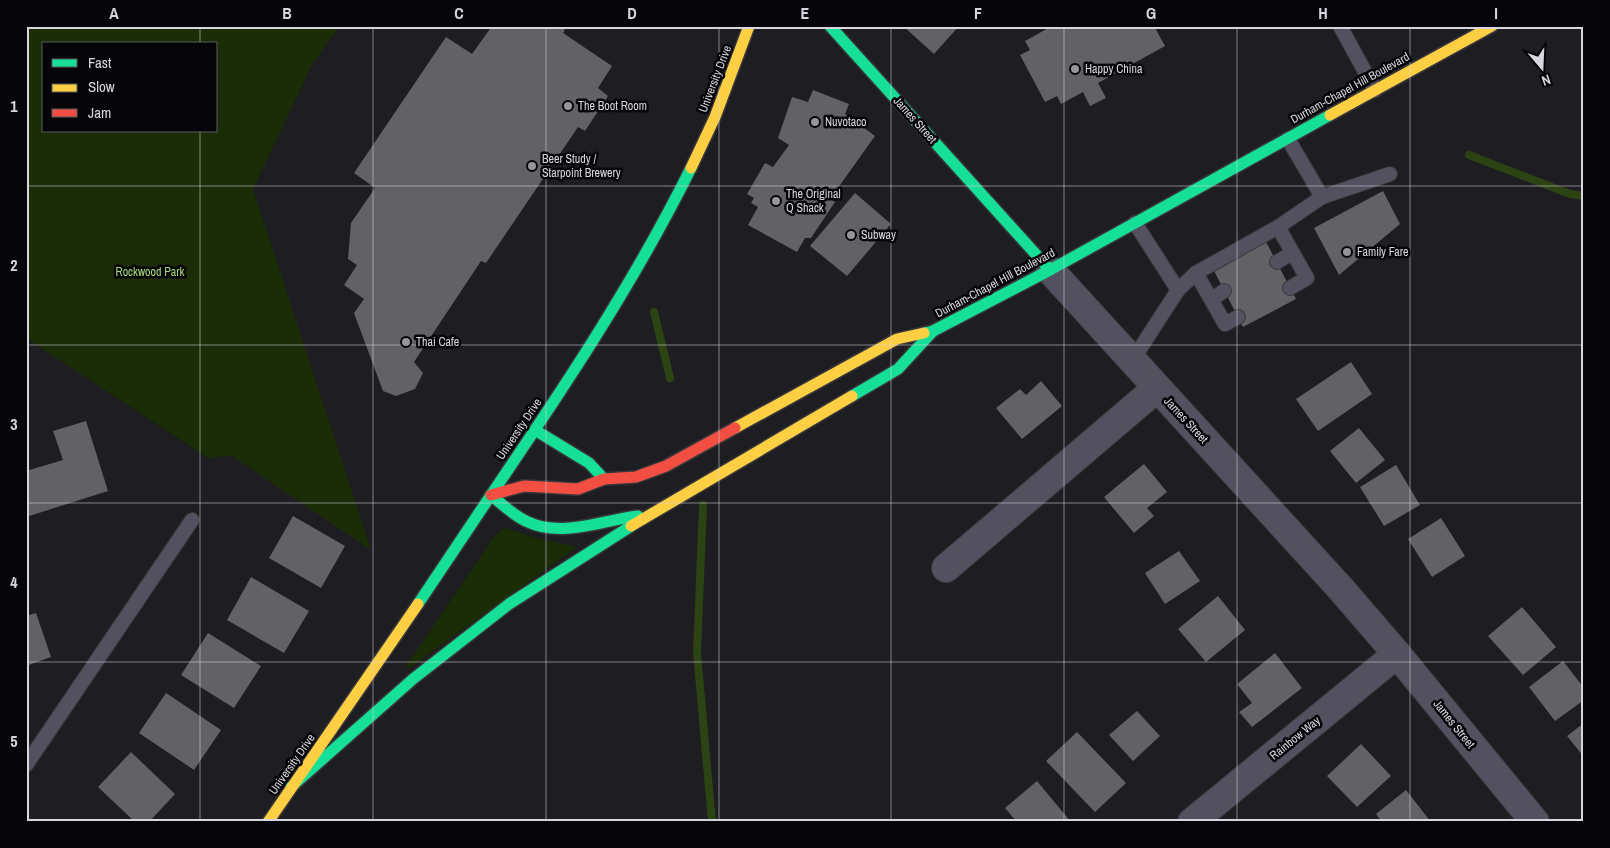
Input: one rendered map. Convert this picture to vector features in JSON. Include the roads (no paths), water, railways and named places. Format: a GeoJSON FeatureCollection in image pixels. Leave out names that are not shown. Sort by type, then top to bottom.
{"type":"FeatureCollection","features":[{"type":"Feature","properties":{"kind":"main road","name":"University Drive"},"geometry":{"type":"LineString","coordinates":[[268,822],[536,430],[620,298],[680,190],[721,104],[749,26]]}},
{"type":"Feature","properties":{"kind":"main road","name":"James Street"},"geometry":{"type":"LineString","coordinates":[[830,26],[1050,270]]}},
{"type":"Feature","properties":{"kind":"main road","name":"Durham-Chapel Hill Boulevard"},"geometry":{"type":"LineString","coordinates":[[491,495],[524,486],[578,489],[604,479],[636,477],[666,466],[897,339],[933,331],[1050,270],[1486,28]]}},
{"type":"Feature","properties":{"kind":"main road"},"geometry":{"type":"LineString","coordinates":[[291,788],[413,679],[509,604],[651,514],[898,370],[933,331]]}},
{"type":"Feature","properties":{"kind":"main road"},"geometry":{"type":"LineString","coordinates":[[536,430],[589,463],[604,479]]}},
{"type":"Feature","properties":{"kind":"main road"},"geometry":{"type":"LineString","coordinates":[[491,495],[530,524],[548,528],[567,529],[651,514]]}},
{"type":"Feature","properties":{"kind":"street","name":"James Street"},"geometry":{"type":"LineString","coordinates":[[1050,270],[1341,589],[1397,654],[1534,822]]}},
{"type":"Feature","properties":{"kind":"street"},"geometry":{"type":"LineString","coordinates":[[946,568],[1157,388]]}},
{"type":"Feature","properties":{"kind":"street","name":"Rainbow Way"},"geometry":{"type":"LineString","coordinates":[[1192,822],[1397,654]]}},
{"type":"Feature","properties":{"kind":"lane"},"geometry":{"type":"LineString","coordinates":[[1340,26],[1375,90]]}},
{"type":"Feature","properties":{"kind":"lane"},"geometry":{"type":"LineString","coordinates":[[1288,139],[1322,197]]}},
{"type":"Feature","properties":{"kind":"lane"},"geometry":{"type":"LineString","coordinates":[[1132,361],[1178,290],[1196,273],[1278,227],[1322,197],[1390,174]]}},
{"type":"Feature","properties":{"kind":"lane"},"geometry":{"type":"LineString","coordinates":[[1135,223],[1178,290]]}},
{"type":"Feature","properties":{"kind":"lane"},"geometry":{"type":"LineString","coordinates":[[1278,227],[1307,278],[1290,288]]}},
{"type":"Feature","properties":{"kind":"lane"},"geometry":{"type":"LineString","coordinates":[[1277,262],[1292,253]]}},
{"type":"Feature","properties":{"kind":"lane"},"geometry":{"type":"LineString","coordinates":[[1196,273],[1225,324],[1238,317]]}},
{"type":"Feature","properties":{"kind":"lane"},"geometry":{"type":"LineString","coordinates":[[1212,299],[1224,291]]}},
{"type":"Feature","properties":{"kind":"lane"},"geometry":{"type":"LineString","coordinates":[[26,765],[192,520]]}},
{"type":"Feature","properties":{"kind":"waterway"},"geometry":{"type":"LineString","coordinates":[[1469,155],[1570,194],[1584,196]]}},
{"type":"Feature","properties":{"kind":"waterway"},"geometry":{"type":"LineString","coordinates":[[654,312],[670,378]]}},
{"type":"Feature","properties":{"kind":"waterway"},"geometry":{"type":"LineString","coordinates":[[703,505],[697,653],[712,822]]}},
{"type":"Feature","properties":{"kind":"place","name":"Happy China"},"geometry":{"type":"Point","coordinates":[1075,69]}},
{"type":"Feature","properties":{"kind":"place","name":"The Boot Room"},"geometry":{"type":"Point","coordinates":[568,106]}},
{"type":"Feature","properties":{"kind":"place","name":"Nuvotaco"},"geometry":{"type":"Point","coordinates":[815,122]}},
{"type":"Feature","properties":{"kind":"place","name":"Beer Study / Starpoint Brewery"},"geometry":{"type":"Point","coordinates":[532,166]}},
{"type":"Feature","properties":{"kind":"place","name":"The Original Q Shack"},"geometry":{"type":"Point","coordinates":[776,201]}},
{"type":"Feature","properties":{"kind":"place","name":"Subway"},"geometry":{"type":"Point","coordinates":[851,235]}},
{"type":"Feature","properties":{"kind":"place","name":"Family Fare"},"geometry":{"type":"Point","coordinates":[1347,252]}},
{"type":"Feature","properties":{"kind":"place","name":"Thai Cafe"},"geometry":{"type":"Point","coordinates":[406,342]}},
{"type":"Feature","properties":{"kind":"park label","name":"Rockwood Park"},"geometry":{"type":"Point","coordinates":[150,272]}}]}
